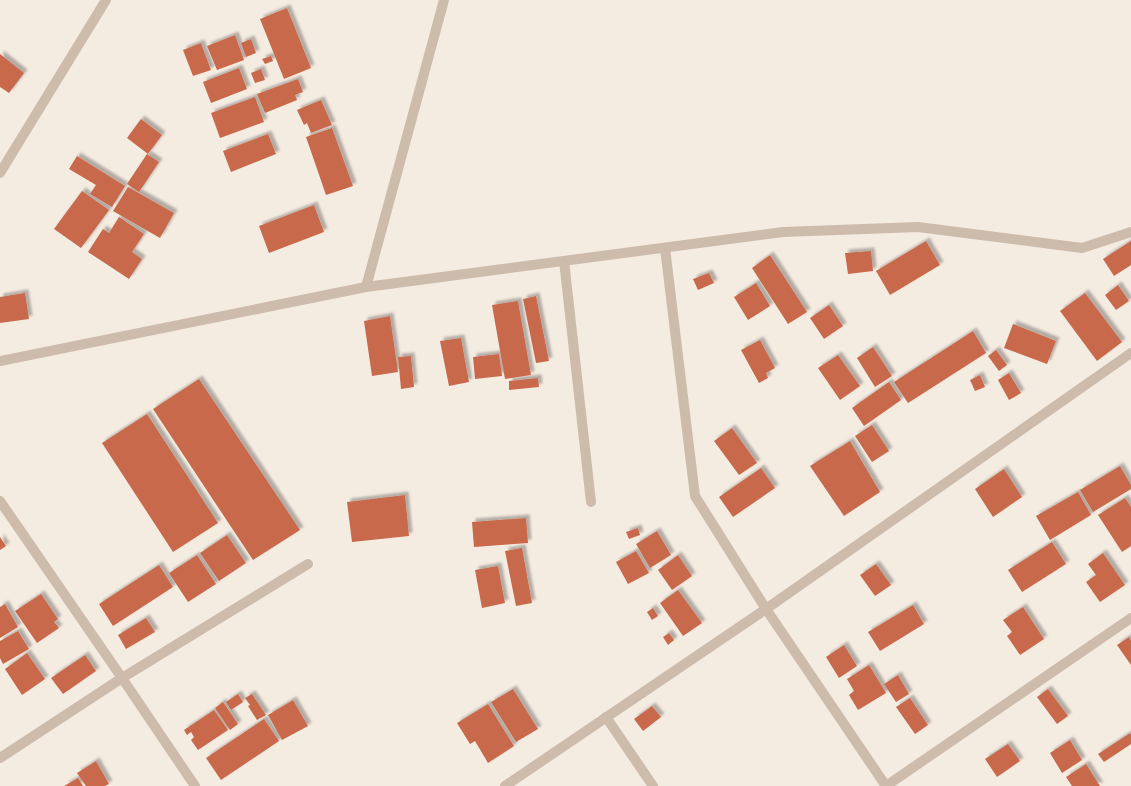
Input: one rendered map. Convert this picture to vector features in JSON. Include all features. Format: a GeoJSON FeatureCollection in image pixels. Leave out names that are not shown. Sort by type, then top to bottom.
{"type":"FeatureCollection","features":[{"type":"Feature","properties":{"kind":"street"},"geometry":{"type":"LineString","coordinates":[[0,173],[106,0]]}},
{"type":"Feature","properties":{"kind":"street"},"geometry":{"type":"LineString","coordinates":[[366,287],[444,0]]}},
{"type":"Feature","properties":{"kind":"street"},"geometry":{"type":"LineString","coordinates":[[0,361],[366,287],[783,232],[918,227],[1082,248],[1131,232]]}},
{"type":"Feature","properties":{"kind":"street"},"geometry":{"type":"LineString","coordinates":[[665,248],[695,496],[766,609],[886,786],[1131,618]]}},
{"type":"Feature","properties":{"kind":"street"},"geometry":{"type":"LineString","coordinates":[[564,261],[591,502]]}},
{"type":"Feature","properties":{"kind":"street"},"geometry":{"type":"LineString","coordinates":[[505,786],[766,609],[1131,353]]}},
{"type":"Feature","properties":{"kind":"street"},"geometry":{"type":"LineString","coordinates":[[0,501],[195,786]]}},
{"type":"Feature","properties":{"kind":"street"},"geometry":{"type":"LineString","coordinates":[[0,758],[122,678],[308,564]]}},
{"type":"Feature","properties":{"kind":"street"},"geometry":{"type":"LineString","coordinates":[[606,717],[653,786]]}},
{"type":"Feature","properties":{"kind":"building"},"geometry":{"type":"Polygon","coordinates":[[[287,8],[311,68],[284,79],[260,19],[287,8]]]}},
{"type":"Feature","properties":{"kind":"building"},"geometry":{"type":"Polygon","coordinates":[[[235,35],[244,60],[217,70],[207,46],[235,35]]]}},
{"type":"Feature","properties":{"kind":"building"},"geometry":{"type":"Polygon","coordinates":[[[251,39],[256,53],[246,57],[241,43],[251,39]]]}},
{"type":"Feature","properties":{"kind":"building"},"geometry":{"type":"Polygon","coordinates":[[[201,43],[211,70],[193,76],[183,50],[201,43]]]}},
{"type":"Feature","properties":{"kind":"building"},"geometry":{"type":"Polygon","coordinates":[[[0,54],[24,73],[9,93],[0,87],[0,54]]]}},
{"type":"Feature","properties":{"kind":"building"},"geometry":{"type":"Polygon","coordinates":[[[271,56],[273,61],[265,64],[262,59],[271,56]]]}},
{"type":"Feature","properties":{"kind":"building"},"geometry":{"type":"Polygon","coordinates":[[[239,68],[247,89],[211,103],[203,82],[239,68]]]}},
{"type":"Feature","properties":{"kind":"building"},"geometry":{"type":"Polygon","coordinates":[[[261,69],[265,80],[255,83],[251,73],[261,69]]]}},
{"type":"Feature","properties":{"kind":"building"},"geometry":{"type":"Polygon","coordinates":[[[298,79],[303,92],[295,95],[297,100],[265,113],[257,94],[298,79]]]}},
{"type":"Feature","properties":{"kind":"building"},"geometry":{"type":"Polygon","coordinates":[[[255,97],[264,122],[220,138],[211,113],[255,97]]]}},
{"type":"Feature","properties":{"kind":"building"},"geometry":{"type":"Polygon","coordinates":[[[321,100],[332,125],[311,133],[307,123],[304,125],[297,110],[321,100]]]}},
{"type":"Feature","properties":{"kind":"building"},"geometry":{"type":"Polygon","coordinates":[[[141,119],[162,135],[148,154],[127,138],[141,119]]]}},
{"type":"Feature","properties":{"kind":"building"},"geometry":{"type":"Polygon","coordinates":[[[332,128],[353,186],[326,195],[306,137],[332,128]]]}},
{"type":"Feature","properties":{"kind":"building"},"geometry":{"type":"Polygon","coordinates":[[[268,134],[276,154],[231,172],[223,151],[268,134]]]}},
{"type":"Feature","properties":{"kind":"building"},"geometry":{"type":"Polygon","coordinates":[[[147,154],[159,162],[139,192],[127,184],[147,154]]]}},
{"type":"Feature","properties":{"kind":"building"},"geometry":{"type":"Polygon","coordinates":[[[77,156],[125,186],[112,207],[90,194],[96,185],[69,169],[77,156]]]}},
{"type":"Feature","properties":{"kind":"building"},"geometry":{"type":"Polygon","coordinates":[[[128,187],[174,213],[160,238],[113,211],[128,187]]]}},
{"type":"Feature","properties":{"kind":"building"},"geometry":{"type":"Polygon","coordinates":[[[82,191],[109,210],[81,248],[54,229],[82,191]]]}},
{"type":"Feature","properties":{"kind":"building"},"geometry":{"type":"Polygon","coordinates":[[[314,205],[324,232],[269,253],[259,226],[314,205]]]}},
{"type":"Feature","properties":{"kind":"building"},"geometry":{"type":"Polygon","coordinates":[[[119,217],[144,234],[132,252],[142,259],[129,279],[88,252],[103,229],[109,233],[119,217]]]}},
{"type":"Feature","properties":{"kind":"building"},"geometry":{"type":"Polygon","coordinates":[[[926,241],[940,265],[890,295],[876,271],[926,241]]]}},
{"type":"Feature","properties":{"kind":"building"},"geometry":{"type":"Polygon","coordinates":[[[1131,241],[1131,265],[1114,276],[1103,259],[1131,241]]]}},
{"type":"Feature","properties":{"kind":"building"},"geometry":{"type":"Polygon","coordinates":[[[871,251],[873,271],[848,274],[845,253],[871,251]]]}},
{"type":"Feature","properties":{"kind":"building"},"geometry":{"type":"Polygon","coordinates":[[[770,255],[807,312],[788,324],[752,268],[770,255]]]}},
{"type":"Feature","properties":{"kind":"building"},"geometry":{"type":"Polygon","coordinates":[[[709,273],[714,283],[698,290],[693,279],[709,273]]]}},
{"type":"Feature","properties":{"kind":"building"},"geometry":{"type":"Polygon","coordinates":[[[756,283],[770,306],[748,320],[734,297],[756,283]]]}},
{"type":"Feature","properties":{"kind":"building"},"geometry":{"type":"Polygon","coordinates":[[[1118,285],[1129,301],[1116,310],[1105,295],[1118,285]]]}},
{"type":"Feature","properties":{"kind":"building"},"geometry":{"type":"Polygon","coordinates":[[[25,293],[29,319],[0,323],[0,297],[25,293]]]}},
{"type":"Feature","properties":{"kind":"building"},"geometry":{"type":"Polygon","coordinates":[[[1085,293],[1122,342],[1097,361],[1060,311],[1085,293]]]}},
{"type":"Feature","properties":{"kind":"building"},"geometry":{"type":"Polygon","coordinates":[[[536,296],[549,361],[536,363],[523,299],[536,296]]]}},
{"type":"Feature","properties":{"kind":"building"},"geometry":{"type":"Polygon","coordinates":[[[518,301],[531,375],[505,379],[492,305],[518,301]]]}},
{"type":"Feature","properties":{"kind":"building"},"geometry":{"type":"Polygon","coordinates":[[[829,305],[843,326],[824,339],[810,318],[829,305]]]}},
{"type":"Feature","properties":{"kind":"building"},"geometry":{"type":"Polygon","coordinates":[[[390,316],[398,372],[372,376],[364,321],[390,316]]]}},
{"type":"Feature","properties":{"kind":"building"},"geometry":{"type":"Polygon","coordinates":[[[1013,324],[1056,341],[1047,364],[1004,348],[1013,324]]]}},
{"type":"Feature","properties":{"kind":"building"},"geometry":{"type":"Polygon","coordinates":[[[973,331],[986,353],[908,403],[894,382],[973,331]]]}},
{"type":"Feature","properties":{"kind":"building"},"geometry":{"type":"Polygon","coordinates":[[[461,338],[469,382],[449,386],[440,341],[461,338]]]}},
{"type":"Feature","properties":{"kind":"building"},"geometry":{"type":"Polygon","coordinates":[[[760,340],[775,368],[766,373],[768,378],[759,383],[741,350],[760,340]]]}},
{"type":"Feature","properties":{"kind":"building"},"geometry":{"type":"Polygon","coordinates":[[[873,347],[892,376],[875,387],[857,358],[873,347]]]}},
{"type":"Feature","properties":{"kind":"building"},"geometry":{"type":"Polygon","coordinates":[[[996,350],[1007,365],[999,371],[988,356],[996,350]]]}},
{"type":"Feature","properties":{"kind":"building"},"geometry":{"type":"Polygon","coordinates":[[[499,354],[502,376],[475,379],[473,357],[499,354]]]}},
{"type":"Feature","properties":{"kind":"building"},"geometry":{"type":"Polygon","coordinates":[[[838,355],[860,386],[840,400],[818,368],[838,355]]]}},
{"type":"Feature","properties":{"kind":"building"},"geometry":{"type":"Polygon","coordinates":[[[411,356],[414,387],[401,389],[398,357],[411,356]]]}},
{"type":"Feature","properties":{"kind":"building"},"geometry":{"type":"Polygon","coordinates":[[[1009,373],[1021,393],[1009,400],[998,380],[1009,373]]]}},
{"type":"Feature","properties":{"kind":"building"},"geometry":{"type":"Polygon","coordinates":[[[980,375],[985,387],[975,391],[970,380],[980,375]]]}},
{"type":"Feature","properties":{"kind":"building"},"geometry":{"type":"Polygon","coordinates":[[[538,378],[539,387],[509,390],[509,381],[538,378]]]}},
{"type":"Feature","properties":{"kind":"building"},"geometry":{"type":"Polygon","coordinates":[[[199,379],[300,530],[253,560],[153,409],[199,379]]]}},
{"type":"Feature","properties":{"kind":"building"},"geometry":{"type":"Polygon","coordinates":[[[889,382],[901,400],[864,426],[852,408],[889,382]]]}},
{"type":"Feature","properties":{"kind":"building"},"geometry":{"type":"Polygon","coordinates":[[[147,414],[218,523],[173,552],[102,443],[147,414]]]}},
{"type":"Feature","properties":{"kind":"building"},"geometry":{"type":"Polygon","coordinates":[[[872,425],[889,451],[872,462],[855,436],[872,425]]]}},
{"type":"Feature","properties":{"kind":"building"},"geometry":{"type":"Polygon","coordinates":[[[732,428],[757,463],[739,475],[714,441],[732,428]]]}},
{"type":"Feature","properties":{"kind":"building"},"geometry":{"type":"Polygon","coordinates":[[[850,441],[880,492],[844,516],[810,466],[850,441]]]}},
{"type":"Feature","properties":{"kind":"building"},"geometry":{"type":"Polygon","coordinates":[[[1120,466],[1131,485],[1131,489],[1093,512],[1080,490],[1120,466]]]}},
{"type":"Feature","properties":{"kind":"building"},"geometry":{"type":"Polygon","coordinates":[[[761,468],[775,488],[733,517],[719,497],[761,468]]]}},
{"type":"Feature","properties":{"kind":"building"},"geometry":{"type":"Polygon","coordinates":[[[1004,469],[1022,497],[993,517],[975,489],[1004,469]]]}},
{"type":"Feature","properties":{"kind":"building"},"geometry":{"type":"Polygon","coordinates":[[[1078,492],[1091,515],[1050,540],[1036,516],[1078,492]]]}},
{"type":"Feature","properties":{"kind":"building"},"geometry":{"type":"Polygon","coordinates":[[[405,495],[409,536],[352,542],[347,502],[405,495]]]}},
{"type":"Feature","properties":{"kind":"building"},"geometry":{"type":"Polygon","coordinates":[[[1125,498],[1131,507],[1131,546],[1122,552],[1098,515],[1125,498]]]}},
{"type":"Feature","properties":{"kind":"building"},"geometry":{"type":"Polygon","coordinates":[[[526,518],[528,543],[474,547],[472,522],[526,518]]]}},
{"type":"Feature","properties":{"kind":"building"},"geometry":{"type":"Polygon","coordinates":[[[638,528],[640,535],[629,539],[626,532],[638,528]]]}},
{"type":"Feature","properties":{"kind":"building"},"geometry":{"type":"Polygon","coordinates":[[[657,531],[671,555],[650,568],[636,544],[657,531]]]}},
{"type":"Feature","properties":{"kind":"building"},"geometry":{"type":"Polygon","coordinates":[[[227,535],[246,563],[219,581],[200,553],[227,535]]]}},
{"type":"Feature","properties":{"kind":"building"},"geometry":{"type":"Polygon","coordinates":[[[0,537],[6,546],[0,550],[0,537]]]}},
{"type":"Feature","properties":{"kind":"building"},"geometry":{"type":"Polygon","coordinates":[[[1052,542],[1066,564],[1022,592],[1008,570],[1052,542]]]}},
{"type":"Feature","properties":{"kind":"building"},"geometry":{"type":"Polygon","coordinates":[[[522,548],[532,603],[516,606],[505,551],[522,548]]]}},
{"type":"Feature","properties":{"kind":"building"},"geometry":{"type":"Polygon","coordinates":[[[636,551],[649,573],[628,584],[616,562],[636,551]]]}},
{"type":"Feature","properties":{"kind":"building"},"geometry":{"type":"Polygon","coordinates":[[[1103,553],[1125,585],[1100,602],[1086,582],[1096,575],[1088,564],[1103,553]]]}},
{"type":"Feature","properties":{"kind":"building"},"geometry":{"type":"Polygon","coordinates":[[[197,555],[216,584],[188,602],[169,573],[197,555]]]}},
{"type":"Feature","properties":{"kind":"building"},"geometry":{"type":"Polygon","coordinates":[[[678,555],[692,576],[672,590],[658,570],[678,555]]]}},
{"type":"Feature","properties":{"kind":"building"},"geometry":{"type":"Polygon","coordinates":[[[876,564],[891,585],[875,596],[860,575],[876,564]]]}},
{"type":"Feature","properties":{"kind":"building"},"geometry":{"type":"Polygon","coordinates":[[[159,565],[173,587],[113,626],[99,604],[159,565]]]}},
{"type":"Feature","properties":{"kind":"building"},"geometry":{"type":"Polygon","coordinates":[[[498,566],[505,603],[482,608],[475,570],[498,566]]]}},
{"type":"Feature","properties":{"kind":"building"},"geometry":{"type":"Polygon","coordinates":[[[678,590],[702,623],[683,636],[660,603],[678,590]]]}},
{"type":"Feature","properties":{"kind":"building"},"geometry":{"type":"Polygon","coordinates":[[[41,594],[58,619],[54,622],[59,628],[37,643],[15,611],[41,594]]]}},
{"type":"Feature","properties":{"kind":"building"},"geometry":{"type":"Polygon","coordinates":[[[5,604],[18,627],[0,638],[0,607],[5,604]]]}},
{"type":"Feature","properties":{"kind":"building"},"geometry":{"type":"Polygon","coordinates":[[[913,605],[924,624],[880,651],[868,632],[913,605]]]}},
{"type":"Feature","properties":{"kind":"building"},"geometry":{"type":"Polygon","coordinates":[[[1023,607],[1044,639],[1020,655],[1007,636],[1012,632],[1003,620],[1023,607]]]}},
{"type":"Feature","properties":{"kind":"building"},"geometry":{"type":"Polygon","coordinates":[[[653,608],[658,616],[652,620],[647,612],[653,608]]]}},
{"type":"Feature","properties":{"kind":"building"},"geometry":{"type":"Polygon","coordinates":[[[146,618],[155,632],[126,649],[118,635],[146,618]]]}},
{"type":"Feature","properties":{"kind":"building"},"geometry":{"type":"Polygon","coordinates":[[[18,631],[29,649],[3,664],[0,658],[0,641],[18,631]]]}},
{"type":"Feature","properties":{"kind":"building"},"geometry":{"type":"Polygon","coordinates":[[[669,633],[674,640],[668,645],[663,637],[669,633]]]}},
{"type":"Feature","properties":{"kind":"building"},"geometry":{"type":"Polygon","coordinates":[[[1129,637],[1131,641],[1131,665],[1117,645],[1129,637]]]}},
{"type":"Feature","properties":{"kind":"building"},"geometry":{"type":"Polygon","coordinates":[[[844,645],[857,666],[839,678],[826,657],[844,645]]]}},
{"type":"Feature","properties":{"kind":"building"},"geometry":{"type":"Polygon","coordinates":[[[27,653],[45,679],[22,695],[5,669],[27,653]]]}},
{"type":"Feature","properties":{"kind":"building"},"geometry":{"type":"Polygon","coordinates":[[[85,655],[96,671],[63,694],[51,678],[85,655]]]}},
{"type":"Feature","properties":{"kind":"building"},"geometry":{"type":"Polygon","coordinates":[[[869,665],[886,693],[858,710],[849,695],[854,691],[847,679],[869,665]]]}},
{"type":"Feature","properties":{"kind":"building"},"geometry":{"type":"Polygon","coordinates":[[[898,675],[909,694],[896,702],[884,684],[898,675]]]}},
{"type":"Feature","properties":{"kind":"building"},"geometry":{"type":"Polygon","coordinates":[[[513,689],[538,729],[516,742],[491,702],[513,689]]]}},
{"type":"Feature","properties":{"kind":"building"},"geometry":{"type":"Polygon","coordinates":[[[1048,689],[1068,716],[1057,724],[1037,697],[1048,689]]]}},
{"type":"Feature","properties":{"kind":"building"},"geometry":{"type":"Polygon","coordinates":[[[238,694],[243,702],[231,710],[226,702],[238,694]]]}},
{"type":"Feature","properties":{"kind":"building"},"geometry":{"type":"Polygon","coordinates":[[[252,694],[266,715],[257,720],[245,698],[252,694]]]}},
{"type":"Feature","properties":{"kind":"building"},"geometry":{"type":"Polygon","coordinates":[[[910,698],[928,725],[915,734],[896,707],[910,698]]]}},
{"type":"Feature","properties":{"kind":"building"},"geometry":{"type":"Polygon","coordinates":[[[293,700],[308,726],[282,740],[268,715],[293,700]]]}},
{"type":"Feature","properties":{"kind":"building"},"geometry":{"type":"Polygon","coordinates":[[[223,702],[238,724],[230,730],[215,708],[223,702]]]}},
{"type":"Feature","properties":{"kind":"building"},"geometry":{"type":"Polygon","coordinates":[[[488,704],[514,746],[488,763],[475,741],[470,744],[457,723],[488,704]]]}},
{"type":"Feature","properties":{"kind":"building"},"geometry":{"type":"Polygon","coordinates":[[[652,706],[661,717],[643,731],[634,719],[652,706]]]}},
{"type":"Feature","properties":{"kind":"building"},"geometry":{"type":"Polygon","coordinates":[[[214,710],[228,730],[198,750],[191,740],[194,737],[191,732],[187,735],[184,730],[214,710]]]}},
{"type":"Feature","properties":{"kind":"building"},"geometry":{"type":"Polygon","coordinates":[[[264,719],[279,741],[221,780],[206,758],[264,719]]]}},
{"type":"Feature","properties":{"kind":"building"},"geometry":{"type":"Polygon","coordinates":[[[1130,733],[1131,744],[1104,762],[1098,754],[1130,733]]]}},
{"type":"Feature","properties":{"kind":"building"},"geometry":{"type":"Polygon","coordinates":[[[1070,740],[1082,760],[1062,773],[1050,753],[1070,740]]]}},
{"type":"Feature","properties":{"kind":"building"},"geometry":{"type":"Polygon","coordinates":[[[1008,744],[1020,761],[997,777],[985,759],[1008,744]]]}},
{"type":"Feature","properties":{"kind":"building"},"geometry":{"type":"Polygon","coordinates":[[[96,761],[109,784],[105,786],[86,786],[77,773],[96,761]]]}},
{"type":"Feature","properties":{"kind":"building"},"geometry":{"type":"Polygon","coordinates":[[[1086,764],[1100,786],[1072,786],[1066,777],[1086,764]]]}},
{"type":"Feature","properties":{"kind":"building"},"geometry":{"type":"Polygon","coordinates":[[[78,778],[83,786],[64,786],[78,778]]]}}]}
